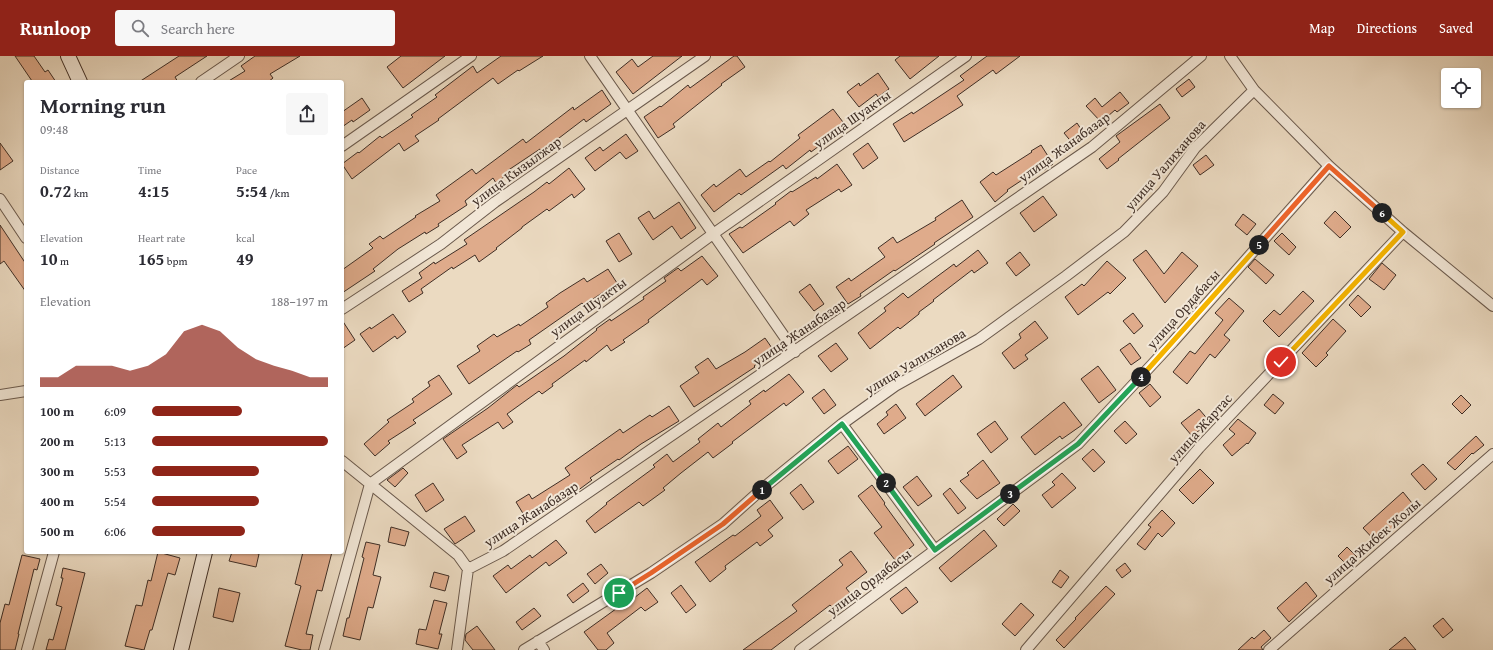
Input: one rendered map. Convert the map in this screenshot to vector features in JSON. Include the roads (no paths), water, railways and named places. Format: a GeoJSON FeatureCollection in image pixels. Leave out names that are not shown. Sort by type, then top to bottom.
{"type":"FeatureCollection","features":[{"type":"Feature","properties":{"kind":"street"},"geometry":{"type":"LineString","coordinates":[[68,56],[79,80]]}},
{"type":"Feature","properties":{"kind":"street"},"geometry":{"type":"LineString","coordinates":[[204,80],[239,56]]}},
{"type":"Feature","properties":{"kind":"street"},"geometry":{"type":"LineString","coordinates":[[344,145],[471,56]]}},
{"type":"Feature","properties":{"kind":"street"},"geometry":{"type":"LineString","coordinates":[[590,56],[795,352]]}},
{"type":"Feature","properties":{"kind":"street","name":"улица Кызылжар"},"geometry":{"type":"LineString","coordinates":[[344,308],[441,244],[495,202],[627,109],[706,56]]}},
{"type":"Feature","properties":{"kind":"street","name":"улица Шуакты"},"geometry":{"type":"LineString","coordinates":[[370,484],[713,234],[966,56]]}},
{"type":"Feature","properties":{"kind":"street","name":"улица Жанабазар"},"geometry":{"type":"LineString","coordinates":[[468,569],[503,551],[1092,147],[1201,56]]}},
{"type":"Feature","properties":{"kind":"street"},"geometry":{"type":"LineString","coordinates":[[1230,56],[1254,90],[1329,166],[1403,232],[1493,306]]}},
{"type":"Feature","properties":{"kind":"street","name":"улица Уалиханова"},"geometry":{"type":"LineString","coordinates":[[524,650],[651,573],[723,524],[762,489],[842,424],[895,386],[979,339],[1124,232],[1163,192],[1195,148],[1254,90]]}},
{"type":"Feature","properties":{"kind":"street","name":"улица Ордабасы"},"geometry":{"type":"LineString","coordinates":[[800,650],[1078,444],[1173,342],[1329,166]]}},
{"type":"Feature","properties":{"kind":"street"},"geometry":{"type":"LineString","coordinates":[[0,200],[24,235]]}},
{"type":"Feature","properties":{"kind":"street","name":"улица Жартас"},"geometry":{"type":"LineString","coordinates":[[1026,650],[1200,448],[1403,232]]}},
{"type":"Feature","properties":{"kind":"street"},"geometry":{"type":"LineString","coordinates":[[0,395],[24,391]]}},
{"type":"Feature","properties":{"kind":"street"},"geometry":{"type":"LineString","coordinates":[[842,424],[935,550]]}},
{"type":"Feature","properties":{"kind":"street","name":"улица Жибек Жолы"},"geometry":{"type":"LineString","coordinates":[[1269,650],[1493,454]]}},
{"type":"Feature","properties":{"kind":"street"},"geometry":{"type":"LineString","coordinates":[[344,463],[458,555],[468,569],[457,650]]}},
{"type":"Feature","properties":{"kind":"street"},"geometry":{"type":"LineString","coordinates":[[324,650],[370,484]]}},
{"type":"Feature","properties":{"kind":"street"},"geometry":{"type":"LineString","coordinates":[[27,650],[53,554]]}},
{"type":"Feature","properties":{"kind":"street"},"geometry":{"type":"LineString","coordinates":[[181,650],[205,554]]}},
{"type":"Feature","properties":{"kind":"street"},"geometry":{"type":"LineString","coordinates":[[538,641],[544,650]]}}]}
